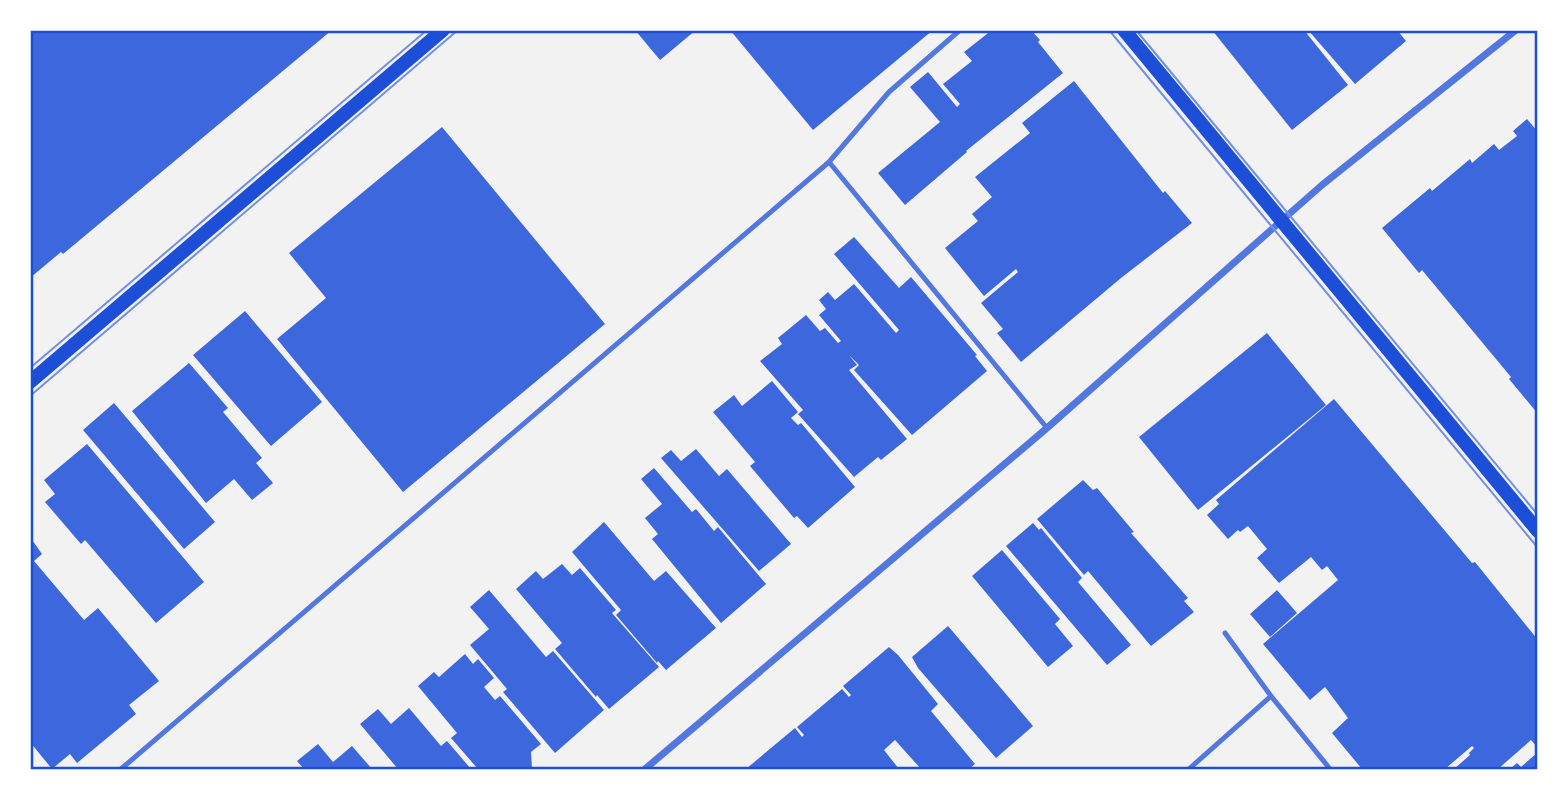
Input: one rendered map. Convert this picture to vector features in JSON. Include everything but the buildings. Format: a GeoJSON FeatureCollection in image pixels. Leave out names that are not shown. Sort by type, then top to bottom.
{"type":"FeatureCollection","features":[{"type":"Feature","properties":{"kind":"main road"},"geometry":{"type":"LineString","coordinates":[[30,382],[443,30]]}},
{"type":"Feature","properties":{"kind":"main road"},"geometry":{"type":"LineString","coordinates":[[1124,30],[1538,531]]}},
{"type":"Feature","properties":{"kind":"street"},"geometry":{"type":"LineString","coordinates":[[645,769],[1046,428],[1332,176],[1516,30]]}},
{"type":"Feature","properties":{"kind":"lane"},"geometry":{"type":"LineString","coordinates":[[121,769],[829,162],[889,92],[960,30]]}},
{"type":"Feature","properties":{"kind":"lane"},"geometry":{"type":"LineString","coordinates":[[829,162],[1046,428]]}},
{"type":"Feature","properties":{"kind":"lane"},"geometry":{"type":"LineString","coordinates":[[1225,633],[1329,769]]}},
{"type":"Feature","properties":{"kind":"lane"},"geometry":{"type":"LineString","coordinates":[[1189,769],[1271,696]]}},
{"type":"Feature","properties":{"kind":"tram line"},"geometry":{"type":"LineString","coordinates":[[30,368],[427,30]]}},
{"type":"Feature","properties":{"kind":"tram line"},"geometry":{"type":"LineString","coordinates":[[30,396],[458,30]]}},
{"type":"Feature","properties":{"kind":"tram line"},"geometry":{"type":"LineString","coordinates":[[1109,30],[1538,548]]}},
{"type":"Feature","properties":{"kind":"tram line"},"geometry":{"type":"LineString","coordinates":[[1136,30],[1538,515]]}}]}
